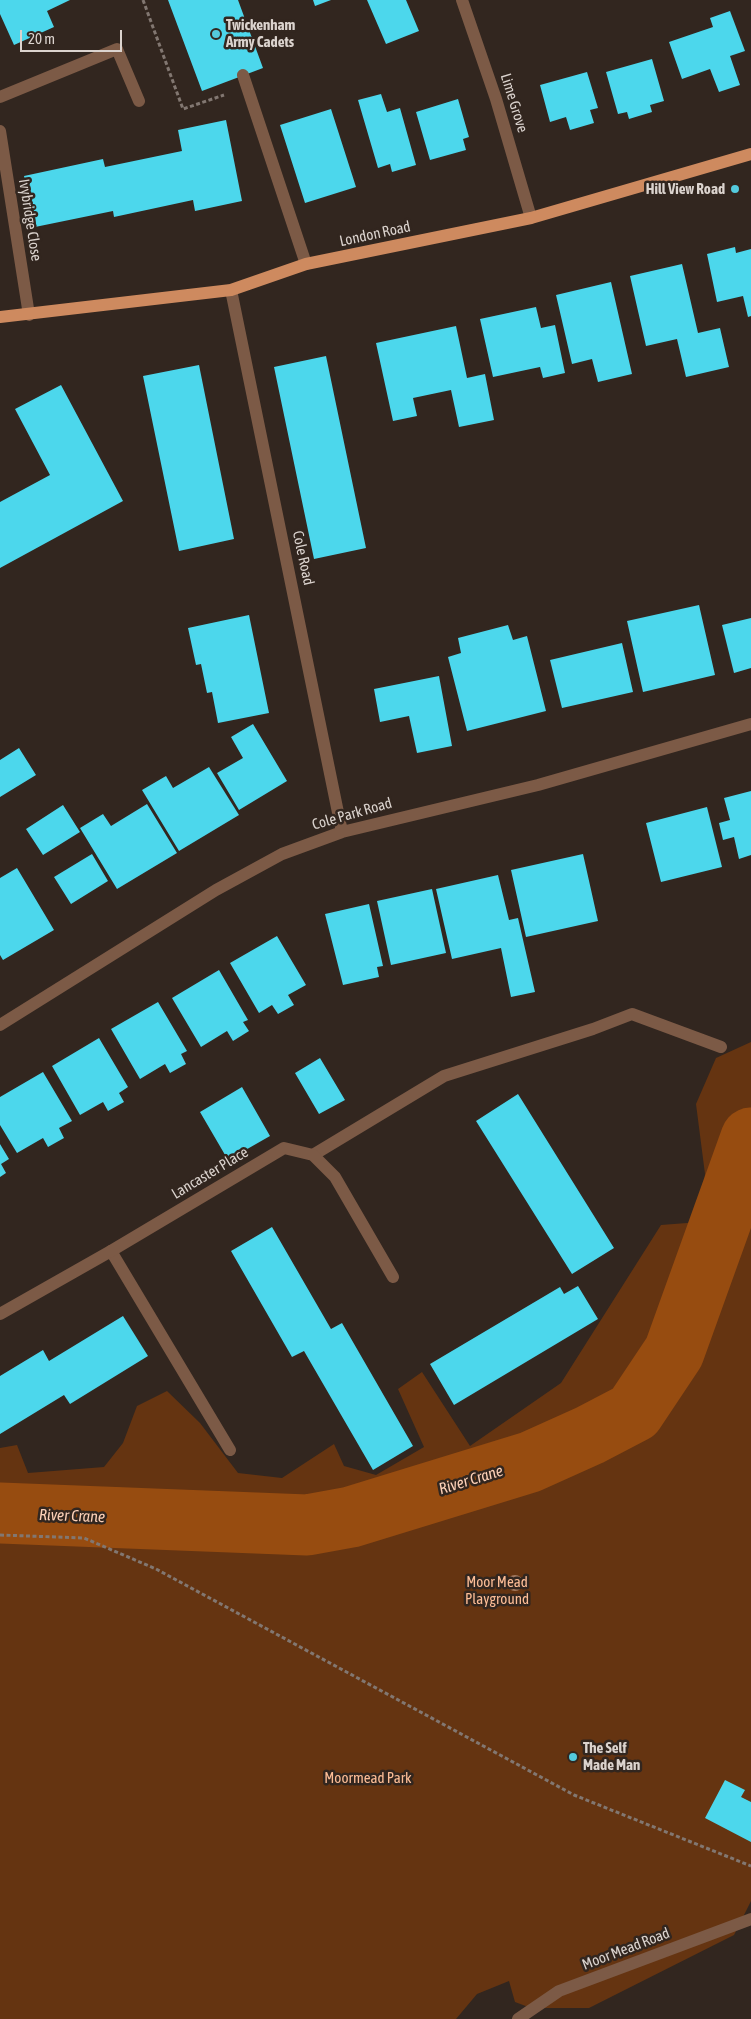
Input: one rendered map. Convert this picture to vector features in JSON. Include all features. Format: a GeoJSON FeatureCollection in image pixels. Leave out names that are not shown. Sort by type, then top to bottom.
{"type":"FeatureCollection","features":[{"type":"Feature","properties":{"kind":"main road","name":"London Road"},"geometry":{"type":"LineString","coordinates":[[0,317],[231,290],[306,264],[531,218],[751,154]]}},
{"type":"Feature","properties":{"kind":"street","name":"Lime Grove"},"geometry":{"type":"LineString","coordinates":[[462,0],[496,98],[531,218]]}},
{"type":"Feature","properties":{"kind":"street"},"geometry":{"type":"LineString","coordinates":[[0,97],[117,49],[138,101]]}},
{"type":"Feature","properties":{"kind":"street"},"geometry":{"type":"LineString","coordinates":[[243,75],[306,264]]}},
{"type":"Feature","properties":{"kind":"street","name":"Ivybridge Close"},"geometry":{"type":"LineString","coordinates":[[0,131],[29,315]]}},
{"type":"Feature","properties":{"kind":"street","name":"Cole Road"},"geometry":{"type":"LineString","coordinates":[[231,290],[342,832]]}},
{"type":"Feature","properties":{"kind":"street","name":"Cole Park Road"},"geometry":{"type":"LineString","coordinates":[[0,1024],[225,885],[282,854],[342,832],[538,785],[751,724]]}},
{"type":"Feature","properties":{"kind":"street"},"geometry":{"type":"LineString","coordinates":[[393,1277],[335,1177],[313,1155],[444,1076],[593,1029],[632,1014],[721,1046]]}},
{"type":"Feature","properties":{"kind":"street","name":"Lancaster Place"},"geometry":{"type":"LineString","coordinates":[[0,1314],[111,1251],[284,1148],[313,1155]]}},
{"type":"Feature","properties":{"kind":"street"},"geometry":{"type":"LineString","coordinates":[[111,1251],[230,1450]]}},
{"type":"Feature","properties":{"kind":"street","name":"Moor Mead Road"},"geometry":{"type":"LineString","coordinates":[[518,2019],[559,1991],[751,1919]]}},
{"type":"Feature","properties":{"kind":"path"},"geometry":{"type":"LineString","coordinates":[[144,0],[183,109],[232,93]]}},
{"type":"Feature","properties":{"kind":"path"},"geometry":{"type":"LineString","coordinates":[[0,1535],[84,1538],[147,1565],[574,1795],[751,1866]]}},
{"type":"Feature","properties":{"kind":"green space","name":"Moormead Park"},"geometry":{"type":"Polygon","coordinates":[[[751,1042],[751,1901],[734,1935],[589,2008],[531,2008],[515,2002],[509,1981],[477,1994],[456,2019],[0,2019],[0,1448],[17,1445],[28,1473],[104,1467],[123,1443],[137,1406],[167,1391],[200,1423],[238,1473],[282,1478],[334,1444],[344,1466],[376,1475],[424,1447],[398,1389],[422,1372],[470,1446],[561,1383],[661,1225],[700,1222],[705,1174],[696,1104],[716,1058],[751,1042]]]}},
{"type":"Feature","properties":{"kind":"shaded area"},"geometry":{"type":"Polygon","coordinates":[[[0,1494],[58,1498],[55,1525],[0,1526],[0,1494]]]}},
{"type":"Feature","properties":{"kind":"building"},"geometry":{"type":"Polygon","coordinates":[[[0,0],[70,0],[47,11],[54,27],[14,45],[0,14],[0,0]]]}},
{"type":"Feature","properties":{"kind":"building","name":"Twickenham Army Cadets"},"geometry":{"type":"Polygon","coordinates":[[[168,0],[238,0],[263,68],[202,91],[168,0]]]}},
{"type":"Feature","properties":{"kind":"building"},"geometry":{"type":"Polygon","coordinates":[[[313,0],[331,0],[315,6],[313,0]]]}},
{"type":"Feature","properties":{"kind":"building"},"geometry":{"type":"Polygon","coordinates":[[[367,0],[406,0],[419,31],[386,44],[367,0]]]}},
{"type":"Feature","properties":{"kind":"building"},"geometry":{"type":"Polygon","coordinates":[[[730,11],[745,51],[730,56],[740,85],[719,92],[710,69],[682,79],[669,42],[713,27],[710,18],[730,11]]]}},
{"type":"Feature","properties":{"kind":"building"},"geometry":{"type":"Polygon","coordinates":[[[652,59],[664,101],[650,105],[652,112],[629,119],[627,112],[618,114],[606,72],[652,59]]]}},
{"type":"Feature","properties":{"kind":"building"},"geometry":{"type":"Polygon","coordinates":[[[587,72],[598,108],[590,110],[594,123],[570,130],[566,117],[550,122],[540,85],[587,72]]]}},
{"type":"Feature","properties":{"kind":"building"},"geometry":{"type":"Polygon","coordinates":[[[381,94],[387,112],[400,108],[416,165],[392,172],[390,164],[378,168],[358,100],[381,94]]]}},
{"type":"Feature","properties":{"kind":"building"},"geometry":{"type":"Polygon","coordinates":[[[458,99],[469,137],[463,139],[466,150],[430,160],[416,112],[458,99]]]}},
{"type":"Feature","properties":{"kind":"building"},"geometry":{"type":"Polygon","coordinates":[[[331,109],[356,187],[305,203],[280,125],[331,109]]]}},
{"type":"Feature","properties":{"kind":"building"},"geometry":{"type":"Polygon","coordinates":[[[226,120],[242,201],[195,211],[193,200],[114,217],[113,211],[35,227],[24,176],[103,159],[105,167],[182,151],[178,130],[226,120]]]}},
{"type":"Feature","properties":{"kind":"building"},"geometry":{"type":"Polygon","coordinates":[[[735,247],[736,253],[751,249],[751,316],[748,317],[743,296],[717,302],[707,254],[735,247]]]}},
{"type":"Feature","properties":{"kind":"building"},"geometry":{"type":"Polygon","coordinates":[[[682,264],[698,333],[720,328],[729,367],[686,377],[677,339],[646,346],[630,276],[682,264]]]}},
{"type":"Feature","properties":{"kind":"building"},"geometry":{"type":"Polygon","coordinates":[[[611,282],[632,374],[598,382],[592,359],[572,364],[556,295],[611,282]]]}},
{"type":"Feature","properties":{"kind":"building"},"geometry":{"type":"Polygon","coordinates":[[[536,307],[541,328],[555,325],[565,373],[543,378],[540,367],[493,377],[480,319],[536,307]]]}},
{"type":"Feature","properties":{"kind":"building"},"geometry":{"type":"Polygon","coordinates":[[[456,326],[467,378],[485,374],[494,420],[459,427],[451,390],[413,398],[417,416],[393,421],[376,343],[456,326]]]}},
{"type":"Feature","properties":{"kind":"building"},"geometry":{"type":"Polygon","coordinates":[[[326,356],[366,548],[314,559],[274,367],[326,356]]]}},
{"type":"Feature","properties":{"kind":"building"},"geometry":{"type":"Polygon","coordinates":[[[199,365],[234,539],[179,551],[143,376],[199,365]]]}},
{"type":"Feature","properties":{"kind":"building"},"geometry":{"type":"Polygon","coordinates":[[[61,385],[123,501],[0,568],[0,502],[50,475],[15,409],[61,385]]]}},
{"type":"Feature","properties":{"kind":"building"},"geometry":{"type":"Polygon","coordinates":[[[699,605],[715,675],[643,692],[627,621],[699,605]]]}},
{"type":"Feature","properties":{"kind":"building"},"geometry":{"type":"Polygon","coordinates":[[[249,615],[269,713],[218,723],[212,692],[207,693],[201,664],[196,665],[188,628],[249,615]]]}},
{"type":"Feature","properties":{"kind":"building"},"geometry":{"type":"Polygon","coordinates":[[[751,618],[751,668],[734,673],[722,625],[751,618]]]}},
{"type":"Feature","properties":{"kind":"building"},"geometry":{"type":"Polygon","coordinates":[[[508,625],[513,640],[527,636],[546,711],[467,731],[448,657],[461,653],[458,638],[508,625]]]}},
{"type":"Feature","properties":{"kind":"building"},"geometry":{"type":"Polygon","coordinates":[[[622,643],[633,692],[562,708],[550,660],[622,643]]]}},
{"type":"Feature","properties":{"kind":"building"},"geometry":{"type":"Polygon","coordinates":[[[439,676],[452,746],[417,753],[409,716],[380,722],[374,689],[439,676]]]}},
{"type":"Feature","properties":{"kind":"building"},"geometry":{"type":"Polygon","coordinates":[[[253,724],[287,781],[239,810],[217,773],[243,758],[231,737],[253,724]]]}},
{"type":"Feature","properties":{"kind":"building"},"geometry":{"type":"Polygon","coordinates":[[[19,748],[36,775],[0,797],[0,760],[19,748]]]}},
{"type":"Feature","properties":{"kind":"building"},"geometry":{"type":"Polygon","coordinates":[[[209,767],[239,815],[179,851],[142,790],[166,776],[173,788],[209,767]]]}},
{"type":"Feature","properties":{"kind":"building"},"geometry":{"type":"Polygon","coordinates":[[[751,791],[751,855],[739,859],[734,837],[723,840],[719,823],[730,820],[724,798],[751,791]]]}},
{"type":"Feature","properties":{"kind":"building"},"geometry":{"type":"Polygon","coordinates":[[[147,804],[177,853],[117,889],[80,828],[103,814],[111,826],[147,804]]]}},
{"type":"Feature","properties":{"kind":"building"},"geometry":{"type":"Polygon","coordinates":[[[63,805],[80,832],[43,855],[26,829],[63,805]]]}},
{"type":"Feature","properties":{"kind":"building"},"geometry":{"type":"Polygon","coordinates":[[[707,807],[722,867],[661,882],[646,823],[707,807]]]}},
{"type":"Feature","properties":{"kind":"building"},"geometry":{"type":"Polygon","coordinates":[[[92,854],[108,881],[71,904],[54,877],[92,854]]]}},
{"type":"Feature","properties":{"kind":"building"},"geometry":{"type":"Polygon","coordinates":[[[583,854],[598,921],[526,937],[511,870],[583,854]]]}},
{"type":"Feature","properties":{"kind":"building"},"geometry":{"type":"Polygon","coordinates":[[[17,868],[54,930],[3,960],[0,955],[0,878],[17,868]]]}},
{"type":"Feature","properties":{"kind":"building"},"geometry":{"type":"Polygon","coordinates":[[[498,875],[509,920],[518,918],[535,992],[511,997],[501,948],[452,959],[436,889],[498,875]]]}},
{"type":"Feature","properties":{"kind":"building"},"geometry":{"type":"Polygon","coordinates":[[[432,889],[446,953],[391,965],[377,901],[432,889]]]}},
{"type":"Feature","properties":{"kind":"building"},"geometry":{"type":"Polygon","coordinates":[[[369,904],[383,966],[377,967],[379,977],[343,985],[325,914],[369,904]]]}},
{"type":"Feature","properties":{"kind":"building"},"geometry":{"type":"Polygon","coordinates":[[[277,936],[306,985],[288,995],[294,1005],[278,1014],[272,1005],[259,1013],[230,963],[277,936]]]}},
{"type":"Feature","properties":{"kind":"building"},"geometry":{"type":"Polygon","coordinates":[[[219,970],[248,1020],[243,1022],[249,1031],[233,1041],[227,1031],[201,1047],[172,998],[219,970]]]}},
{"type":"Feature","properties":{"kind":"building"},"geometry":{"type":"Polygon","coordinates":[[[158,1002],[187,1051],[181,1054],[186,1064],[170,1073],[165,1064],[140,1079],[111,1029],[158,1002]]]}},
{"type":"Feature","properties":{"kind":"building"},"geometry":{"type":"Polygon","coordinates":[[[99,1038],[128,1087],[119,1093],[124,1102],[108,1111],[103,1102],[80,1115],[52,1066],[99,1038]]]}},
{"type":"Feature","properties":{"kind":"building"},"geometry":{"type":"Polygon","coordinates":[[[320,1058],[345,1100],[319,1114],[295,1073],[320,1058]]]}},
{"type":"Feature","properties":{"kind":"building"},"geometry":{"type":"Polygon","coordinates":[[[43,1072],[72,1121],[59,1128],[64,1138],[48,1147],[43,1138],[17,1153],[0,1125],[0,1097],[43,1072]]]}},
{"type":"Feature","properties":{"kind":"building"},"geometry":{"type":"Polygon","coordinates":[[[242,1087],[270,1136],[228,1160],[200,1112],[242,1087]]]}},
{"type":"Feature","properties":{"kind":"building"},"geometry":{"type":"Polygon","coordinates":[[[518,1094],[614,1248],[572,1274],[476,1121],[518,1094]]]}},
{"type":"Feature","properties":{"kind":"building"},"geometry":{"type":"Polygon","coordinates":[[[0,1144],[9,1159],[1,1164],[6,1173],[0,1177],[0,1144]]]}},
{"type":"Feature","properties":{"kind":"building"},"geometry":{"type":"Polygon","coordinates":[[[272,1227],[331,1329],[342,1323],[413,1446],[373,1470],[304,1351],[292,1357],[231,1251],[272,1227]]]}},
{"type":"Feature","properties":{"kind":"building"},"geometry":{"type":"Polygon","coordinates":[[[578,1286],[598,1319],[454,1405],[430,1364],[560,1287],[564,1294],[578,1286]]]}},
{"type":"Feature","properties":{"kind":"building"},"geometry":{"type":"Polygon","coordinates":[[[123,1316],[148,1356],[70,1404],[64,1395],[0,1434],[0,1376],[43,1350],[49,1361],[123,1316]]]}},
{"type":"Feature","properties":{"kind":"building"},"geometry":{"type":"Polygon","coordinates":[[[725,1780],[745,1790],[741,1797],[751,1802],[751,1842],[705,1818],[725,1780]]]}},
{"type":"Feature","properties":{"kind":"waterway","name":"River Crane"},"geometry":{"type":"LineString","coordinates":[[0,1513],[307,1525],[351,1517],[530,1462],[590,1435],[634,1412],[674,1352],[751,1138]]}},
{"type":"Feature","properties":{"kind":"place","name":"Twickenham Army Cadets"},"geometry":{"type":"Point","coordinates":[216,34]}},
{"type":"Feature","properties":{"kind":"place","name":"Hill View Road"},"geometry":{"type":"Point","coordinates":[735,189]}},
{"type":"Feature","properties":{"kind":"place","name":"The Self Made Man"},"geometry":{"type":"Point","coordinates":[573,1757]}},
{"type":"Feature","properties":{"kind":"park label","name":"Moor Mead Playground"},"geometry":{"type":"Point","coordinates":[497,1590]}}]}
